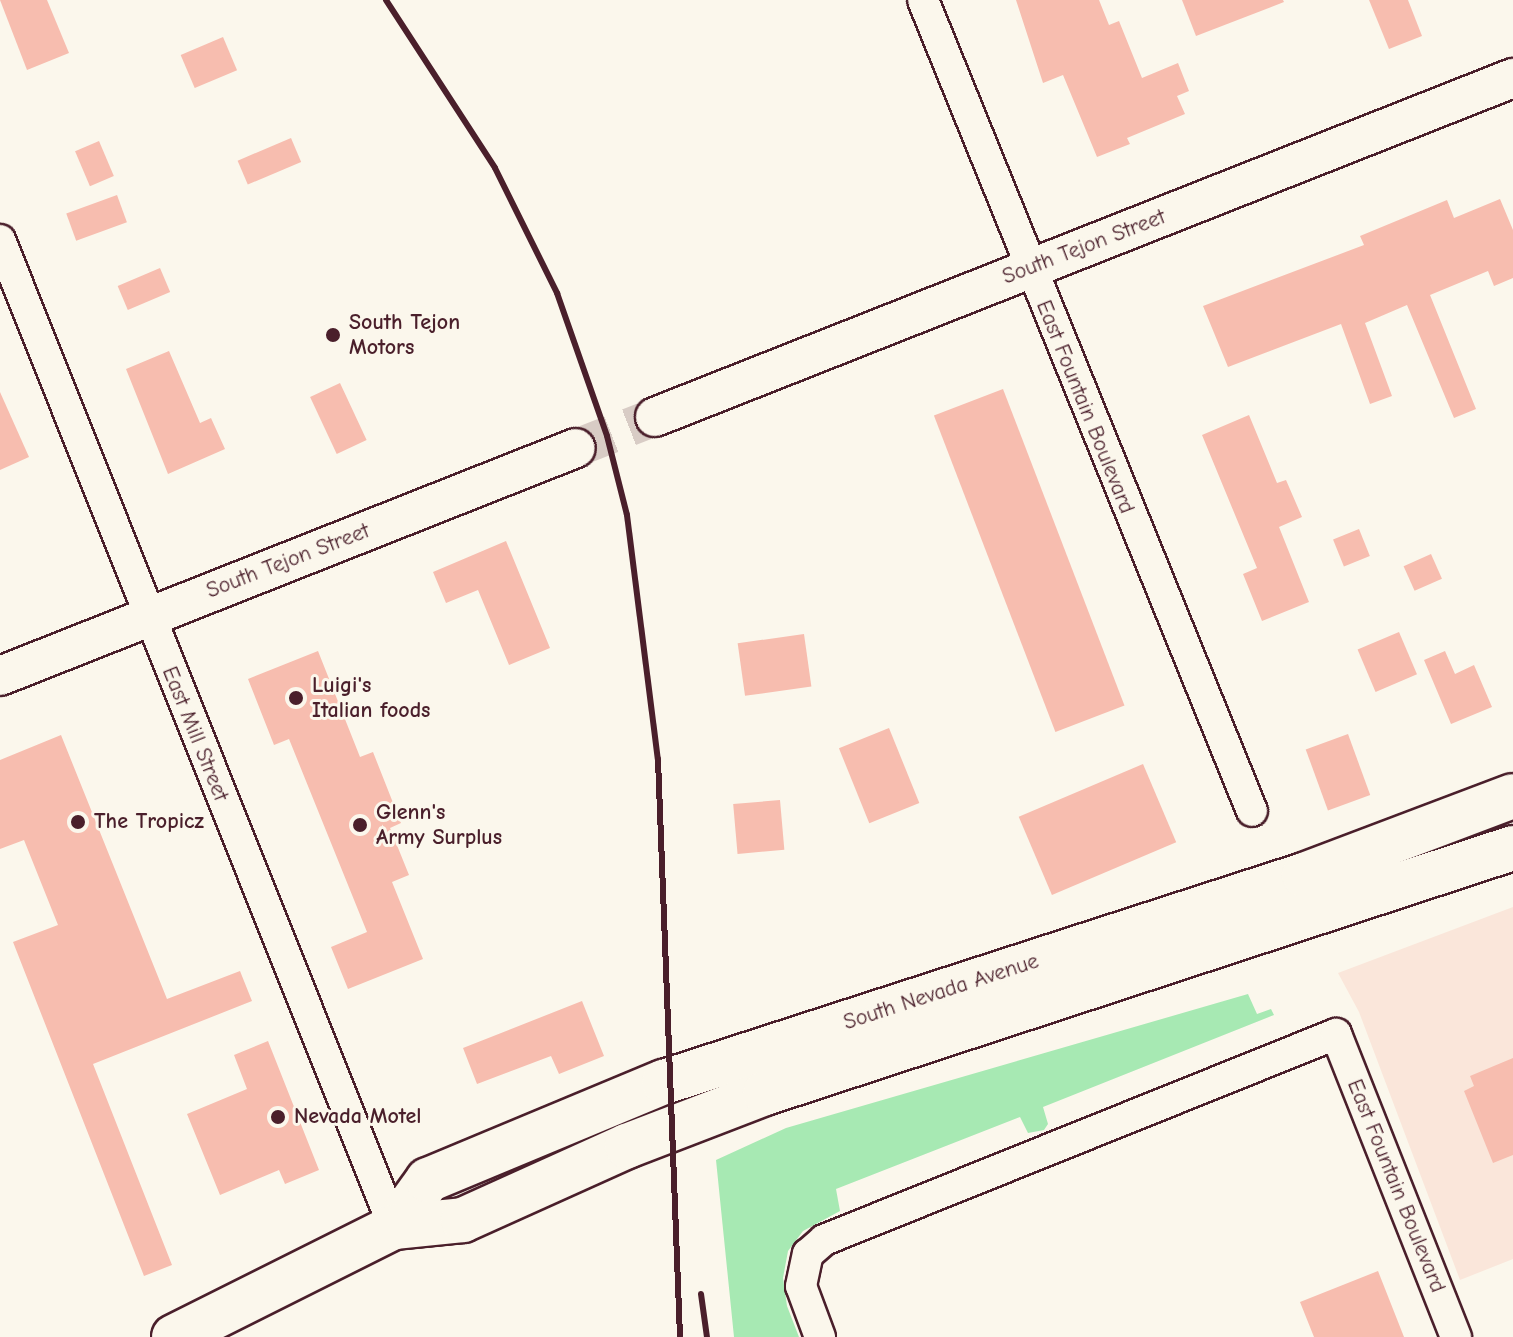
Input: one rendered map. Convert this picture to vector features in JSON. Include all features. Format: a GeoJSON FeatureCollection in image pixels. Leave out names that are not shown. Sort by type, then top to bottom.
{"type":"FeatureCollection","features":[{"type":"Feature","properties":{"kind":"main road","name":"South Nevada Avenue"},"geometry":{"type":"LineString","coordinates":[[394,1227],[428,1180],[664,1082],[1304,875],[1513,796]]}},
{"type":"Feature","properties":{"kind":"main road","name":"South Nevada Avenue"},"geometry":{"type":"LineString","coordinates":[[201,1330],[394,1227],[463,1220],[627,1146],[765,1093],[1513,848]]}},
{"type":"Feature","properties":{"kind":"street","name":"East Fountain Boulevard"},"geometry":{"type":"LineString","coordinates":[[923,0],[1028,268],[1252,811]]}},
{"type":"Feature","properties":{"kind":"street","name":"South Tejon Street"},"geometry":{"type":"LineString","coordinates":[[655,417],[1513,78]]}},
{"type":"Feature","properties":{"kind":"street","name":"East Mill Street"},"geometry":{"type":"LineString","coordinates":[[0,240],[394,1227]]}},
{"type":"Feature","properties":{"kind":"street","name":"South Tejon Street"},"geometry":{"type":"LineString","coordinates":[[0,676],[576,448]]}},
{"type":"Feature","properties":{"kind":"street","name":"East Fountain Boulevard"},"geometry":{"type":"LineString","coordinates":[[820,1337],[803,1294],[805,1262],[824,1240],[1336,1034],[1456,1337]]}},
{"type":"Feature","properties":{"kind":"shaded area"},"geometry":{"type":"Polygon","coordinates":[[[1513,907],[1513,1259],[1460,1280],[1359,1012],[1338,973],[1513,907]]]}},
{"type":"Feature","properties":{"kind":"green space"},"geometry":{"type":"Polygon","coordinates":[[[1248,994],[1257,1014],[1271,1009],[1274,1015],[1043,1107],[1048,1124],[1044,1130],[1028,1133],[1020,1117],[836,1189],[840,1211],[803,1231],[788,1251],[783,1278],[787,1306],[799,1337],[734,1337],[716,1160],[786,1128],[1248,994]]]}},
{"type":"Feature","properties":{"kind":"building"},"geometry":{"type":"Polygon","coordinates":[[[0,0],[47,0],[69,53],[27,70],[0,0]]]}},
{"type":"Feature","properties":{"kind":"building"},"geometry":{"type":"Polygon","coordinates":[[[1016,0],[1099,0],[1109,25],[1119,21],[1142,78],[1178,63],[1189,91],[1177,96],[1185,114],[1127,138],[1130,144],[1097,157],[1063,75],[1043,83],[1016,0]]]}},
{"type":"Feature","properties":{"kind":"building"},"geometry":{"type":"Polygon","coordinates":[[[1182,0],[1283,0],[1284,2],[1196,36],[1182,0]]]}},
{"type":"Feature","properties":{"kind":"building"},"geometry":{"type":"Polygon","coordinates":[[[1369,0],[1408,0],[1422,36],[1389,49],[1369,0]]]}},
{"type":"Feature","properties":{"kind":"building"},"geometry":{"type":"Polygon","coordinates":[[[223,37],[237,70],[195,88],[181,55],[223,37]]]}},
{"type":"Feature","properties":{"kind":"building"},"geometry":{"type":"Polygon","coordinates":[[[291,138],[301,162],[248,185],[238,161],[291,138]]]}},
{"type":"Feature","properties":{"kind":"building"},"geometry":{"type":"Polygon","coordinates":[[[99,141],[114,176],[90,186],[75,151],[99,141]]]}},
{"type":"Feature","properties":{"kind":"building"},"geometry":{"type":"Polygon","coordinates":[[[117,195],[127,222],[76,241],[66,213],[117,195]]]}},
{"type":"Feature","properties":{"kind":"building"},"geometry":{"type":"Polygon","coordinates":[[[1500,199],[1513,230],[1513,278],[1494,286],[1488,271],[1430,295],[1476,409],[1454,418],[1407,305],[1365,323],[1392,396],[1370,404],[1341,324],[1228,367],[1203,306],[1364,245],[1360,236],[1447,200],[1454,218],[1500,199]]]}},
{"type":"Feature","properties":{"kind":"building"},"geometry":{"type":"Polygon","coordinates":[[[160,268],[170,292],[128,310],[118,286],[160,268]]]}},
{"type":"Feature","properties":{"kind":"building"},"geometry":{"type":"Polygon","coordinates":[[[169,351],[200,423],[211,418],[225,449],[168,474],[126,369],[169,351]]]}},
{"type":"Feature","properties":{"kind":"building"},"geometry":{"type":"Polygon","coordinates":[[[340,383],[367,440],[337,454],[310,397],[340,383]]]}},
{"type":"Feature","properties":{"kind":"building"},"geometry":{"type":"Polygon","coordinates":[[[1003,389],[1124,705],[1055,732],[934,416],[1003,389]]]}},
{"type":"Feature","properties":{"kind":"building"},"geometry":{"type":"Polygon","coordinates":[[[0,392],[29,457],[0,470],[0,392]]]}},
{"type":"Feature","properties":{"kind":"building"},"geometry":{"type":"Polygon","coordinates":[[[1249,415],[1277,483],[1286,480],[1302,517],[1279,527],[1309,602],[1262,621],[1243,574],[1257,568],[1202,435],[1249,415]]]}},
{"type":"Feature","properties":{"kind":"building"},"geometry":{"type":"Polygon","coordinates":[[[1359,529],[1370,556],[1344,566],[1333,539],[1359,529]]]}},
{"type":"Feature","properties":{"kind":"building"},"geometry":{"type":"Polygon","coordinates":[[[506,541],[550,648],[509,665],[478,590],[446,603],[433,572],[506,541]]]}},
{"type":"Feature","properties":{"kind":"building"},"geometry":{"type":"Polygon","coordinates":[[[1431,554],[1442,579],[1415,591],[1404,566],[1431,554]]]}},
{"type":"Feature","properties":{"kind":"building"},"geometry":{"type":"Polygon","coordinates":[[[1399,632],[1417,674],[1376,692],[1358,650],[1399,632]]]}},
{"type":"Feature","properties":{"kind":"building"},"geometry":{"type":"Polygon","coordinates":[[[804,634],[811,686],[745,696],[738,643],[804,634]]]}},
{"type":"Feature","properties":{"kind":"building"},"geometry":{"type":"Polygon","coordinates":[[[318,651],[360,757],[373,752],[401,823],[390,828],[409,875],[392,882],[423,959],[348,989],[331,947],[367,932],[289,739],[274,745],[248,679],[318,651]]]}},
{"type":"Feature","properties":{"kind":"building"},"geometry":{"type":"Polygon","coordinates":[[[1445,651],[1455,674],[1474,665],[1492,707],[1451,724],[1424,660],[1445,651]]]}},
{"type":"Feature","properties":{"kind":"building"},"geometry":{"type":"Polygon","coordinates":[[[889,728],[919,803],[869,823],[839,748],[889,728]]]}},
{"type":"Feature","properties":{"kind":"building"},"geometry":{"type":"Polygon","coordinates":[[[1348,734],[1370,795],[1328,810],[1306,749],[1348,734]]]}},
{"type":"Feature","properties":{"kind":"building"},"geometry":{"type":"Polygon","coordinates":[[[61,735],[167,999],[240,971],[252,1001],[93,1064],[172,1265],[144,1276],[13,942],[58,925],[24,840],[0,849],[0,760],[61,735]]]}},
{"type":"Feature","properties":{"kind":"building"},"geometry":{"type":"Polygon","coordinates":[[[1143,764],[1176,842],[1052,895],[1019,817],[1143,764]]]}},
{"type":"Feature","properties":{"kind":"building"},"geometry":{"type":"Polygon","coordinates":[[[780,800],[784,850],[738,854],[733,804],[780,800]]]}},
{"type":"Feature","properties":{"kind":"building"},"geometry":{"type":"Polygon","coordinates":[[[582,1001],[604,1056],[559,1074],[551,1056],[477,1084],[463,1048],[582,1001]]]}},
{"type":"Feature","properties":{"kind":"building"},"geometry":{"type":"Polygon","coordinates":[[[268,1041],[319,1170],[285,1184],[279,1170],[220,1195],[187,1114],[247,1089],[234,1055],[268,1041]]]}},
{"type":"Feature","properties":{"kind":"building"},"geometry":{"type":"Polygon","coordinates":[[[1513,1058],[1513,1155],[1493,1163],[1464,1091],[1474,1086],[1470,1076],[1513,1058]]]}},
{"type":"Feature","properties":{"kind":"building"},"geometry":{"type":"Polygon","coordinates":[[[1378,1271],[1404,1337],[1314,1337],[1300,1302],[1378,1271]]]}},
{"type":"Feature","properties":{"kind":"tunnel"},"geometry":{"type":"LineString","coordinates":[[576,448],[655,417]]}},
{"type":"Feature","properties":{"kind":"railway"},"geometry":{"type":"LineString","coordinates":[[386,0],[495,168],[557,293],[607,436],[627,515],[658,759],[680,1337]]}},
{"type":"Feature","properties":{"kind":"railway"},"geometry":{"type":"LineString","coordinates":[[701,1294],[707,1337]]}},
{"type":"Feature","properties":{"kind":"place","name":"South Tejon Motors"},"geometry":{"type":"Point","coordinates":[333,335]}},
{"type":"Feature","properties":{"kind":"place","name":"Luigi's Italian foods"},"geometry":{"type":"Point","coordinates":[296,698]}},
{"type":"Feature","properties":{"kind":"place","name":"The Tropicz"},"geometry":{"type":"Point","coordinates":[78,822]}},
{"type":"Feature","properties":{"kind":"place","name":"Glenn's Army Surplus"},"geometry":{"type":"Point","coordinates":[360,825]}},
{"type":"Feature","properties":{"kind":"place","name":"Nevada Motel"},"geometry":{"type":"Point","coordinates":[278,1117]}}]}
